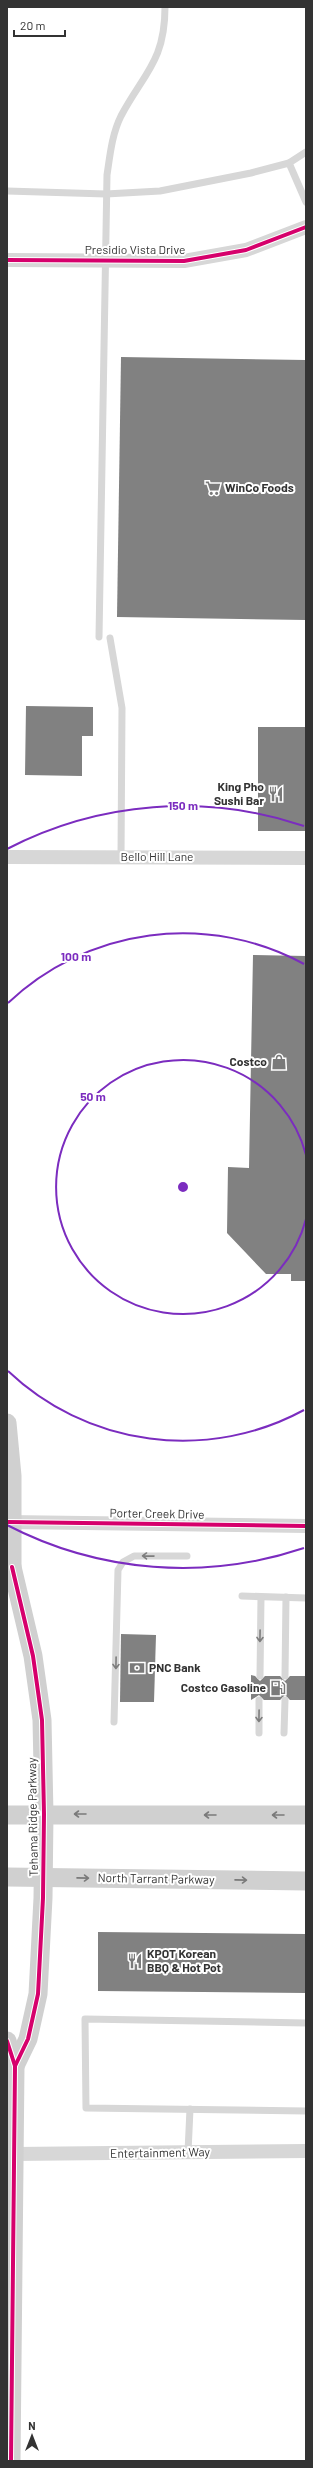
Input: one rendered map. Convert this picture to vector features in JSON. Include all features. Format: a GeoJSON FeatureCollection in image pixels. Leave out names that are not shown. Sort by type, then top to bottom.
{"type":"FeatureCollection","features":[{"type":"Feature","properties":{"kind":"street","name":"Presidio Vista Drive"},"geometry":{"type":"LineString","coordinates":[[7,260],[184,261],[246,250],[306,228]]}},
{"type":"Feature","properties":{"kind":"street","name":"Bello Hill Lane"},"geometry":{"type":"LineString","coordinates":[[7,857],[306,858]]}},
{"type":"Feature","properties":{"kind":"street","name":"Tehama Ridge Parkway"},"geometry":{"type":"LineString","coordinates":[[7,1422],[12,1476],[9,1522],[12,1567],[33,1656],[42,1720],[44,1814],[44,1878],[38,1994],[28,2039],[15,2066]]}},
{"type":"Feature","properties":{"kind":"street","name":"Porter Creek Drive"},"geometry":{"type":"LineString","coordinates":[[9,1522],[306,1526]]}},
{"type":"Feature","properties":{"kind":"street","name":"Tehama Ridge Parkway"},"geometry":{"type":"LineString","coordinates":[[7,1597],[12,1567]]}},
{"type":"Feature","properties":{"kind":"street"},"geometry":{"type":"LineString","coordinates":[[7,1815],[306,1815]]}},
{"type":"Feature","properties":{"kind":"street","name":"North Tarrant Parkway"},"geometry":{"type":"LineString","coordinates":[[7,1877],[306,1881]]}},
{"type":"Feature","properties":{"kind":"street","name":"Tehama Ridge Parkway"},"geometry":{"type":"LineString","coordinates":[[7,2041],[15,2066],[10,2154],[11,2461]]}},
{"type":"Feature","properties":{"kind":"street","name":"Entertainment Way"},"geometry":{"type":"LineString","coordinates":[[10,2154],[306,2151]]}},
{"type":"Feature","properties":{"kind":"lane"},"geometry":{"type":"LineString","coordinates":[[99,637],[106,194],[112,145],[121,116],[150,72],[162,43],[165,7]]}},
{"type":"Feature","properties":{"kind":"lane"},"geometry":{"type":"LineString","coordinates":[[7,191],[106,194],[160,191],[251,173],[289,163],[306,152]]}},
{"type":"Feature","properties":{"kind":"lane"},"geometry":{"type":"LineString","coordinates":[[289,163],[306,202]]}},
{"type":"Feature","properties":{"kind":"lane"},"geometry":{"type":"LineString","coordinates":[[110,638],[122,708],[121,857]]}},
{"type":"Feature","properties":{"kind":"lane"},"geometry":{"type":"LineString","coordinates":[[114,1722],[118,1570],[123,1562],[134,1556],[187,1556]]}},
{"type":"Feature","properties":{"kind":"lane"},"geometry":{"type":"LineString","coordinates":[[242,1596],[306,1598]]}},
{"type":"Feature","properties":{"kind":"lane"},"geometry":{"type":"LineString","coordinates":[[260,1676],[261,1597]]}},
{"type":"Feature","properties":{"kind":"lane"},"geometry":{"type":"LineString","coordinates":[[285,1676],[286,1597]]}},
{"type":"Feature","properties":{"kind":"lane"},"geometry":{"type":"LineString","coordinates":[[259,1700],[259,1733]]}},
{"type":"Feature","properties":{"kind":"lane"},"geometry":{"type":"LineString","coordinates":[[284,1733],[285,1700]]}},
{"type":"Feature","properties":{"kind":"lane"},"geometry":{"type":"LineString","coordinates":[[306,2023],[85,2019],[86,2108],[306,2110]]}},
{"type":"Feature","properties":{"kind":"lane"},"geometry":{"type":"LineString","coordinates":[[188,2152],[190,2109]]}},
{"type":"Feature","properties":{"kind":"building","name":"WinCo Foods"},"geometry":{"type":"Polygon","coordinates":[[[121,357],[306,360],[306,620],[117,617],[121,357]]]}},
{"type":"Feature","properties":{"kind":"building"},"geometry":{"type":"Polygon","coordinates":[[[26,706],[93,707],[93,736],[82,736],[82,776],[25,775],[26,706]]]}},
{"type":"Feature","properties":{"kind":"building"},"geometry":{"type":"Polygon","coordinates":[[[258,727],[306,727],[306,831],[258,831],[258,727]]]}},
{"type":"Feature","properties":{"kind":"building","name":"Costco"},"geometry":{"type":"Polygon","coordinates":[[[253,955],[306,956],[306,1281],[291,1281],[291,1274],[266,1274],[227,1233],[228,1167],[249,1168],[253,955]]]}},
{"type":"Feature","properties":{"kind":"building","name":"PNC Bank"},"geometry":{"type":"Polygon","coordinates":[[[121,1634],[156,1635],[154,1702],[120,1702],[121,1634]]]}},
{"type":"Feature","properties":{"kind":"building","name":"Costco Gasoline"},"geometry":{"type":"Polygon","coordinates":[[[251,1675],[255,1676],[260,1681],[265,1676],[280,1676],[285,1681],[290,1676],[306,1676],[306,1700],[290,1700],[285,1695],[280,1700],[264,1700],[259,1695],[251,1700],[251,1675]]]}},
{"type":"Feature","properties":{"kind":"building"},"geometry":{"type":"Polygon","coordinates":[[[98,1932],[306,1934],[306,1993],[98,1991],[98,1932]]]}},
{"type":"Feature","properties":{"kind":"cycle path"},"geometry":{"type":"LineString","coordinates":[[7,260],[184,261],[246,250],[306,227]]}},
{"type":"Feature","properties":{"kind":"cycle path"},"geometry":{"type":"LineString","coordinates":[[7,1522],[306,1526]]}},
{"type":"Feature","properties":{"kind":"cycle path"},"geometry":{"type":"LineString","coordinates":[[12,1567],[33,1656],[42,1720],[44,1814],[43,1898],[38,1994],[28,2039],[15,2066]]}},
{"type":"Feature","properties":{"kind":"cycle path"},"geometry":{"type":"LineString","coordinates":[[7,2041],[15,2066],[11,2461]]}},
{"type":"Feature","properties":{"kind":"place","name":"WinCo Foods"},"geometry":{"type":"Point","coordinates":[213,488]}},
{"type":"Feature","properties":{"kind":"place","name":"King Pho Sushi Bar"},"geometry":{"type":"Point","coordinates":[276,794]}},
{"type":"Feature","properties":{"kind":"place","name":"Costco"},"geometry":{"type":"Point","coordinates":[279,1062]}},
{"type":"Feature","properties":{"kind":"place","name":"PNC Bank"},"geometry":{"type":"Point","coordinates":[137,1668]}},
{"type":"Feature","properties":{"kind":"place","name":"Costco Gasoline"},"geometry":{"type":"Point","coordinates":[278,1688]}},
{"type":"Feature","properties":{"kind":"place","name":"KPOT Korean BBQ & Hot Pot"},"geometry":{"type":"Point","coordinates":[135,1961]}}]}
